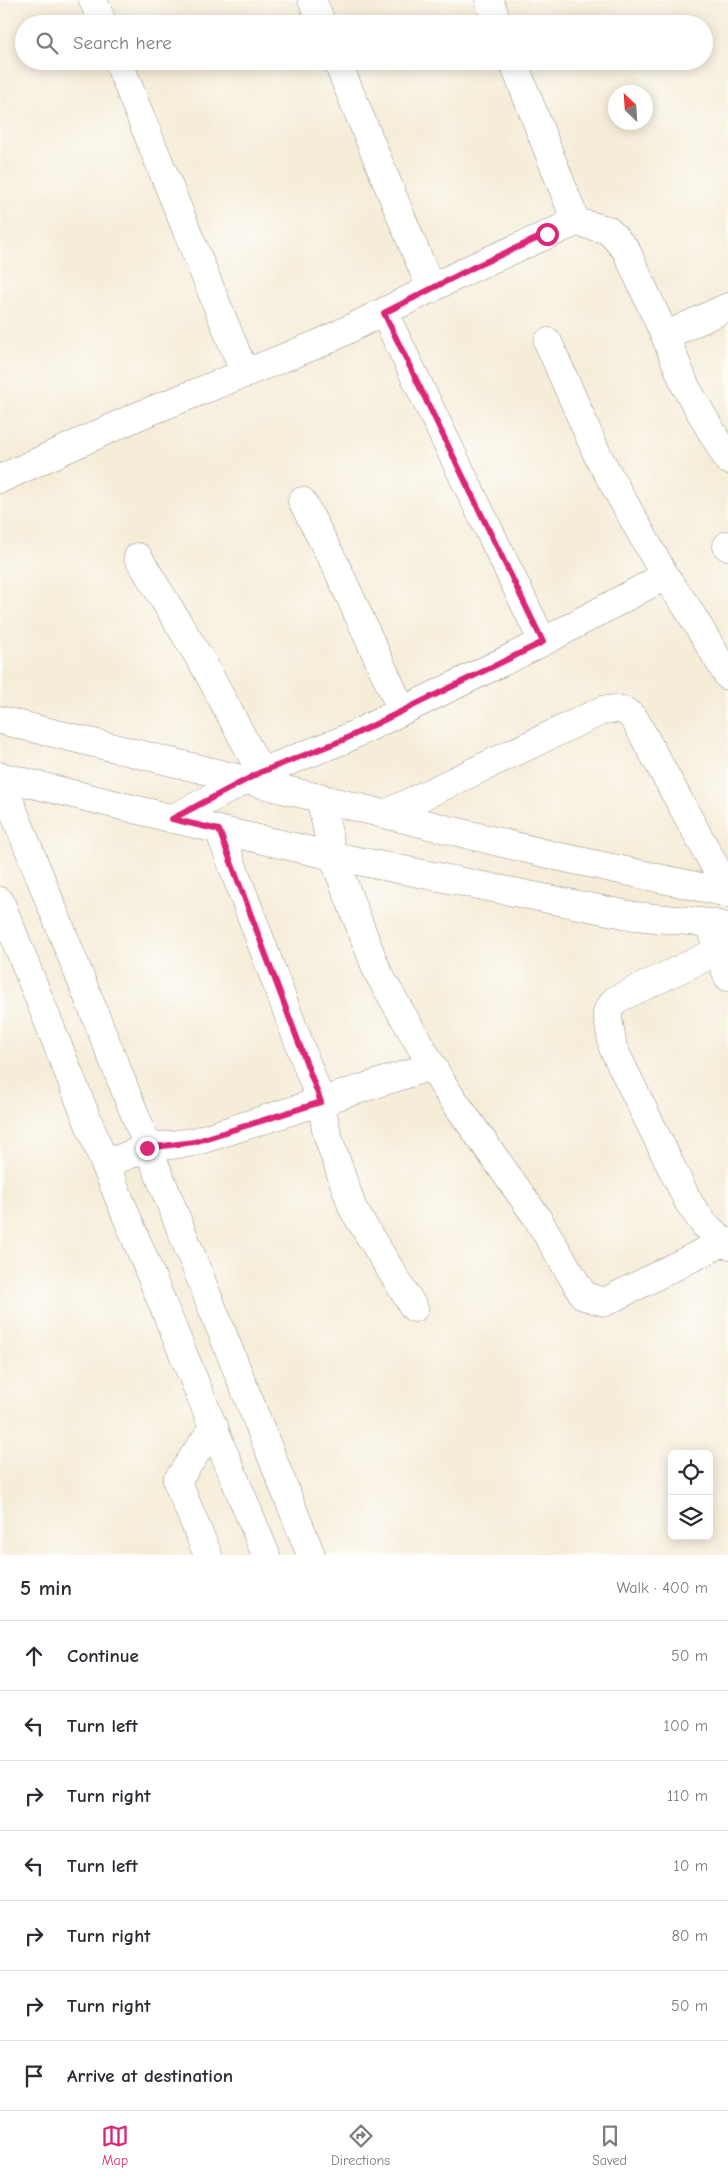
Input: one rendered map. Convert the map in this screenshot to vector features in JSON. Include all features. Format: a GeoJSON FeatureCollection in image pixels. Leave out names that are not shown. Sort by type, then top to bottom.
{"type":"FeatureCollection","features":[{"type":"Feature","properties":{"kind":"street"},"geometry":{"type":"LineString","coordinates":[[93,0],[99,15]]}},
{"type":"Feature","properties":{"kind":"street"},"geometry":{"type":"LineString","coordinates":[[312,0],[318,15]]}},
{"type":"Feature","properties":{"kind":"street"},"geometry":{"type":"LineString","coordinates":[[489,0],[495,15]]}},
{"type":"Feature","properties":{"kind":"street"},"geometry":{"type":"LineString","coordinates":[[122,70],[245,374]]}},
{"type":"Feature","properties":{"kind":"street"},"geometry":{"type":"LineString","coordinates":[[341,70],[431,289]]}},
{"type":"Feature","properties":{"kind":"street"},"geometry":{"type":"LineString","coordinates":[[517,70],[576,222]]}},
{"type":"Feature","properties":{"kind":"street"},"geometry":{"type":"LineString","coordinates":[[0,479],[138,416],[323,342],[474,267],[576,222],[608,230],[626,250],[686,387],[728,460]]}},
{"type":"Feature","properties":{"kind":"street"},"geometry":{"type":"LineString","coordinates":[[665,336],[728,307]]}},
{"type":"Feature","properties":{"kind":"street"},"geometry":{"type":"LineString","coordinates":[[384,313],[543,642]]}},
{"type":"Feature","properties":{"kind":"street"},"geometry":{"type":"LineString","coordinates":[[548,342],[598,456],[665,576],[688,609],[728,676]]}},
{"type":"Feature","properties":{"kind":"street"},"geometry":{"type":"LineString","coordinates":[[302,501],[336,566],[402,711]]}},
{"type":"Feature","properties":{"kind":"street"},"geometry":{"type":"LineString","coordinates":[[138,557],[205,667],[254,776]]}},
{"type":"Feature","properties":{"kind":"street"},"geometry":{"type":"LineString","coordinates":[[172,819],[254,776],[343,740],[543,642],[665,576]]}},
{"type":"Feature","properties":{"kind":"street"},"geometry":{"type":"LineString","coordinates":[[385,814],[603,710],[619,708],[628,712],[636,720],[717,885],[718,934],[728,977]]}},
{"type":"Feature","properties":{"kind":"street"},"geometry":{"type":"LineString","coordinates":[[0,720],[254,776],[320,797],[556,856],[717,885]]}},
{"type":"Feature","properties":{"kind":"street"},"geometry":{"type":"LineString","coordinates":[[0,777],[333,856],[718,934]]}},
{"type":"Feature","properties":{"kind":"street"},"geometry":{"type":"LineString","coordinates":[[0,777],[311,1555]]}},
{"type":"Feature","properties":{"kind":"street"},"geometry":{"type":"LineString","coordinates":[[320,797],[333,856],[378,973],[446,1088],[536,1216],[584,1296],[605,1302],[727,1243],[704,1224],[689,1203],[613,1048],[607,1012],[615,1000],[718,934]]}},
{"type":"Feature","properties":{"kind":"street"},"geometry":{"type":"LineString","coordinates":[[219,830],[321,1102],[327,1134],[353,1209],[414,1308]]}},
{"type":"Feature","properties":{"kind":"street"},"geometry":{"type":"LineString","coordinates":[[0,901],[105,1164],[266,1555]]}},
{"type":"Feature","properties":{"kind":"street"},"geometry":{"type":"LineString","coordinates":[[105,1164],[147,1148],[194,1142],[432,1066]]}},
{"type":"Feature","properties":{"kind":"street"},"geometry":{"type":"LineString","coordinates":[[208,1555],[177,1481],[214,1426]]}},
{"type":"Feature","properties":{"kind":"route"},"geometry":{"type":"LineString","coordinates":[[147,1148],[194,1142],[321,1102],[219,830],[172,819],[261,772],[343,740],[543,642],[384,313],[474,267],[547,234]]}}]}
